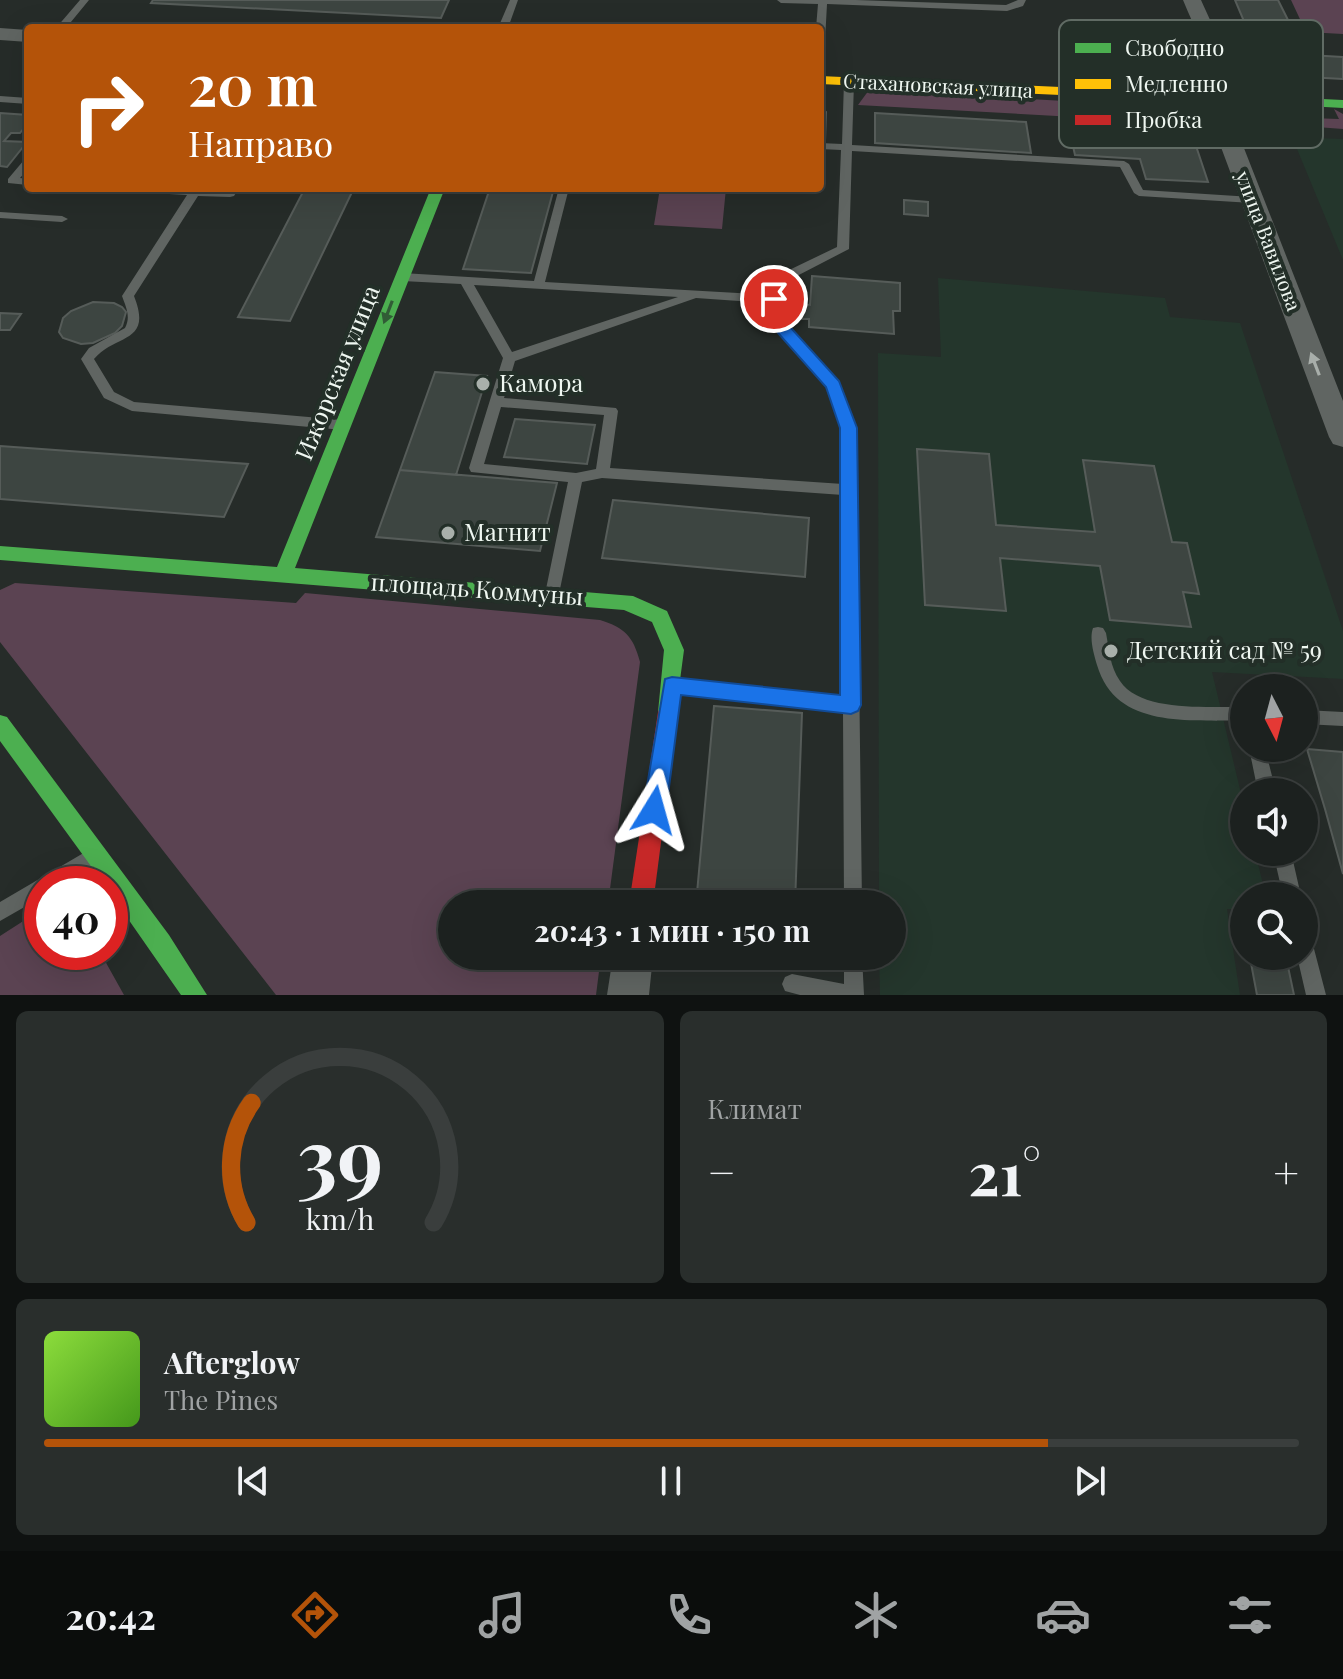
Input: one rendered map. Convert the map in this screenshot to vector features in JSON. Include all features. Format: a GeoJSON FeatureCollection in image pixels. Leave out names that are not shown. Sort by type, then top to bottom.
{"type":"FeatureCollection","features":[{"type":"Feature","properties":{"kind":"street","name":"улица Вавилова"},"geometry":{"type":"LineString","coordinates":[[1192,0],[1200,20]]}},
{"type":"Feature","properties":{"kind":"street"},"geometry":{"type":"LineString","coordinates":[[0,34],[24,36]]}},
{"type":"Feature","properties":{"kind":"street","name":"Стахановская улица"},"geometry":{"type":"LineString","coordinates":[[824,80],[1059,92]]}},
{"type":"Feature","properties":{"kind":"street","name":"Стахановская улица"},"geometry":{"type":"LineString","coordinates":[[1323,103],[1343,104]]}},
{"type":"Feature","properties":{"kind":"street","name":"улица Вавилова"},"geometry":{"type":"LineString","coordinates":[[1232,148],[1343,437]]}},
{"type":"Feature","properties":{"kind":"street","name":"Ижорская улица"},"geometry":{"type":"LineString","coordinates":[[282,577],[436,192]]}},
{"type":"Feature","properties":{"kind":"street","name":"площадь Коммуны"},"geometry":{"type":"LineString","coordinates":[[0,553],[626,602],[660,617],[674,650],[672,686],[643,890]]}},
{"type":"Feature","properties":{"kind":"street"},"geometry":{"type":"LineString","coordinates":[[0,724],[96,853],[195,995]]}},
{"type":"Feature","properties":{"kind":"street"},"geometry":{"type":"LineString","coordinates":[[628,995],[631,970]]}},
{"type":"Feature","properties":{"kind":"lane"},"geometry":{"type":"LineString","coordinates":[[64,24],[85,0]]}},
{"type":"Feature","properties":{"kind":"lane"},"geometry":{"type":"LineString","coordinates":[[505,24],[514,0]]}},
{"type":"Feature","properties":{"kind":"lane"},"geometry":{"type":"LineString","coordinates":[[781,0],[1007,8],[1020,4],[1022,0]]}},
{"type":"Feature","properties":{"kind":"lane"},"geometry":{"type":"LineString","coordinates":[[821,24],[823,2]]}},
{"type":"Feature","properties":{"kind":"lane"},"geometry":{"type":"LineString","coordinates":[[774,299],[789,275],[843,249],[849,82]]}},
{"type":"Feature","properties":{"kind":"lane"},"geometry":{"type":"LineString","coordinates":[[0,99],[24,101]]}},
{"type":"Feature","properties":{"kind":"lane"},"geometry":{"type":"LineString","coordinates":[[824,146],[1124,164],[1139,193],[1252,200]]}},
{"type":"Feature","properties":{"kind":"lane"},"geometry":{"type":"LineString","coordinates":[[6,181],[24,165]]}},
{"type":"Feature","properties":{"kind":"lane"},"geometry":{"type":"LineString","coordinates":[[178,192],[231,192]]}},
{"type":"Feature","properties":{"kind":"lane"},"geometry":{"type":"LineString","coordinates":[[539,284],[563,192]]}},
{"type":"Feature","properties":{"kind":"lane"},"geometry":{"type":"LineString","coordinates":[[194,193],[128,296],[134,306],[132,328],[122,338],[91,352],[87,359],[109,395],[132,406],[344,425]]}},
{"type":"Feature","properties":{"kind":"lane"},"geometry":{"type":"LineString","coordinates":[[0,215],[62,219]]}},
{"type":"Feature","properties":{"kind":"lane"},"geometry":{"type":"LineString","coordinates":[[402,277],[774,299]]}},
{"type":"Feature","properties":{"kind":"lane"},"geometry":{"type":"LineString","coordinates":[[465,280],[509,358],[476,468],[576,478],[602,473],[848,490]]}},
{"type":"Feature","properties":{"kind":"lane"},"geometry":{"type":"LineString","coordinates":[[509,358],[699,294]]}},
{"type":"Feature","properties":{"kind":"lane"},"geometry":{"type":"LineString","coordinates":[[774,299],[784,329],[834,385],[849,428],[853,890]]}},
{"type":"Feature","properties":{"kind":"lane"},"geometry":{"type":"LineString","coordinates":[[496,402],[611,411],[602,473]]}},
{"type":"Feature","properties":{"kind":"lane"},"geometry":{"type":"LineString","coordinates":[[551,595],[576,478]]}},
{"type":"Feature","properties":{"kind":"lane"},"geometry":{"type":"LineString","coordinates":[[1098,633],[1107,673],[1123,696],[1152,708],[1230,713]]}},
{"type":"Feature","properties":{"kind":"lane"},"geometry":{"type":"LineString","coordinates":[[672,686],[851,705]]}},
{"type":"Feature","properties":{"kind":"lane"},"geometry":{"type":"LineString","coordinates":[[1318,718],[1343,719]]}},
{"type":"Feature","properties":{"kind":"lane"},"geometry":{"type":"LineString","coordinates":[[75,866],[96,853]]}},
{"type":"Feature","properties":{"kind":"lane"},"geometry":{"type":"LineString","coordinates":[[0,912],[24,897]]}},
{"type":"Feature","properties":{"kind":"lane"},"geometry":{"type":"LineString","coordinates":[[792,984],[853,995],[853,970]]}},
{"type":"Feature","properties":{"kind":"lane"},"geometry":{"type":"LineString","coordinates":[[1310,970],[1316,995]]}},
{"type":"Feature","properties":{"kind":"shaded area"},"geometry":{"type":"Polygon","coordinates":[[[1291,0],[1343,0],[1343,34],[1323,33],[1323,20],[1300,20],[1291,0]]]}},
{"type":"Feature","properties":{"kind":"shaded area"},"geometry":{"type":"Polygon","coordinates":[[[869,90],[1059,101],[1059,116],[858,105],[869,90]]]}},
{"type":"Feature","properties":{"kind":"shaded area"},"geometry":{"type":"Polygon","coordinates":[[[1334,109],[1343,114],[1343,129],[1323,127],[1323,118],[1339,119],[1334,109]]]}},
{"type":"Feature","properties":{"kind":"shaded area"},"geometry":{"type":"Polygon","coordinates":[[[1323,138],[1343,139],[1343,260],[1297,148],[1323,148],[1323,138]]]}},
{"type":"Feature","properties":{"kind":"shaded area"},"geometry":{"type":"Polygon","coordinates":[[[659,192],[726,192],[722,229],[654,225],[659,192]]]}},
{"type":"Feature","properties":{"kind":"shaded area","name":"Детский сад № 59"},"geometry":{"type":"Polygon","coordinates":[[[938,278],[1165,298],[1170,317],[1240,323],[1343,631],[1343,679],[1318,678],[1318,674],[1212,672],[1230,747],[1230,762],[1233,762],[1237,778],[1230,778],[1230,866],[1258,866],[1262,882],[1230,882],[1230,909],[1227,909],[1230,970],[1236,970],[1240,995],[880,995],[879,970],[906,970],[906,890],[879,890],[878,353],[941,357],[938,278]]]}},
{"type":"Feature","properties":{"kind":"shaded area"},"geometry":{"type":"Polygon","coordinates":[[[15,583],[296,603],[305,593],[600,620],[622,630],[631,639],[640,662],[610,890],[438,890],[438,970],[599,970],[596,995],[276,995],[0,642],[0,590],[15,583]]]}},
{"type":"Feature","properties":{"kind":"shaded area"},"geometry":{"type":"Polygon","coordinates":[[[24,921],[24,970],[110,970],[124,995],[0,995],[0,936],[24,921]]]}},
{"type":"Feature","properties":{"kind":"building"},"geometry":{"type":"Polygon","coordinates":[[[153,0],[449,0],[441,18],[151,3],[153,0]]]}},
{"type":"Feature","properties":{"kind":"building"},"geometry":{"type":"Polygon","coordinates":[[[1235,0],[1278,0],[1288,20],[1243,20],[1235,0]]]}},
{"type":"Feature","properties":{"kind":"building"},"geometry":{"type":"Polygon","coordinates":[[[1323,56],[1343,57],[1343,79],[1323,78],[1323,56]]]}},
{"type":"Feature","properties":{"kind":"building"},"geometry":{"type":"Polygon","coordinates":[[[824,112],[826,112],[824,141],[824,112]]]}},
{"type":"Feature","properties":{"kind":"building"},"geometry":{"type":"Polygon","coordinates":[[[0,113],[24,115],[24,128],[20,133],[11,133],[4,141],[24,142],[24,146],[7,167],[0,166],[0,113]]]}},
{"type":"Feature","properties":{"kind":"building"},"geometry":{"type":"Polygon","coordinates":[[[875,113],[1026,122],[1031,153],[875,143],[875,113]]]}},
{"type":"Feature","properties":{"kind":"building"},"geometry":{"type":"Polygon","coordinates":[[[1073,148],[1197,148],[1208,182],[1146,179],[1140,159],[1075,155],[1073,148]]]}},
{"type":"Feature","properties":{"kind":"building"},"geometry":{"type":"Polygon","coordinates":[[[303,192],[352,192],[290,321],[238,317],[303,192]]]}},
{"type":"Feature","properties":{"kind":"building"},"geometry":{"type":"Polygon","coordinates":[[[489,192],[553,192],[531,273],[463,269],[489,192]]]}},
{"type":"Feature","properties":{"kind":"building"},"geometry":{"type":"Polygon","coordinates":[[[904,200],[928,202],[928,216],[904,214],[904,200]]]}},
{"type":"Feature","properties":{"kind":"building"},"geometry":{"type":"Polygon","coordinates":[[[812,276],[900,283],[900,311],[893,311],[894,334],[809,327],[809,319],[801,319],[802,304],[810,305],[812,276]]]}},
{"type":"Feature","properties":{"kind":"building"},"geometry":{"type":"Polygon","coordinates":[[[93,302],[114,303],[122,307],[126,312],[122,326],[115,333],[93,343],[81,344],[63,338],[59,332],[63,318],[71,311],[93,302]]]}},
{"type":"Feature","properties":{"kind":"building"},"geometry":{"type":"Polygon","coordinates":[[[0,313],[21,314],[10,330],[0,330],[0,313]]]}},
{"type":"Feature","properties":{"kind":"building"},"geometry":{"type":"Polygon","coordinates":[[[435,372],[487,376],[456,475],[400,470],[435,372]]]}},
{"type":"Feature","properties":{"kind":"building"},"geometry":{"type":"Polygon","coordinates":[[[515,419],[595,425],[587,464],[504,457],[515,419]]]}},
{"type":"Feature","properties":{"kind":"building"},"geometry":{"type":"Polygon","coordinates":[[[0,446],[248,464],[224,517],[0,499],[0,446]]]}},
{"type":"Feature","properties":{"kind":"building"},"geometry":{"type":"Polygon","coordinates":[[[917,449],[989,454],[996,525],[1095,532],[1083,460],[1154,466],[1172,542],[1187,543],[1199,594],[1183,592],[1191,627],[1110,620],[1100,566],[1000,558],[1006,611],[925,605],[917,449]]]}},
{"type":"Feature","properties":{"kind":"building"},"geometry":{"type":"Polygon","coordinates":[[[400,470],[557,483],[540,551],[376,537],[400,470]]]}},
{"type":"Feature","properties":{"kind":"building"},"geometry":{"type":"Polygon","coordinates":[[[613,500],[809,518],[805,577],[602,558],[613,500]]]}},
{"type":"Feature","properties":{"kind":"building"},"geometry":{"type":"Polygon","coordinates":[[[714,706],[802,713],[796,890],[697,890],[714,706]]]}},
{"type":"Feature","properties":{"kind":"building"},"geometry":{"type":"Polygon","coordinates":[[[1318,750],[1343,752],[1343,874],[1318,778],[1311,762],[1318,762],[1318,750]]]}},
{"type":"Feature","properties":{"kind":"building"},"geometry":{"type":"Polygon","coordinates":[[[1252,970],[1289,970],[1294,995],[1257,995],[1252,970]]]}},
{"type":"Feature","properties":{"kind":"traffic: fast"},"geometry":{"type":"LineString","coordinates":[[1323,103],[1343,104]]}},
{"type":"Feature","properties":{"kind":"traffic: fast"},"geometry":{"type":"LineString","coordinates":[[282,577],[436,192]]}},
{"type":"Feature","properties":{"kind":"traffic: fast"},"geometry":{"type":"LineString","coordinates":[[0,553],[626,602],[660,617],[674,650],[668,712]]}},
{"type":"Feature","properties":{"kind":"traffic: fast"},"geometry":{"type":"LineString","coordinates":[[0,724],[161,943],[195,995]]}},
{"type":"Feature","properties":{"kind":"traffic: slow"},"geometry":{"type":"LineString","coordinates":[[824,80],[1059,91]]}},
{"type":"Feature","properties":{"kind":"traffic: jam"},"geometry":{"type":"LineString","coordinates":[[643,890],[668,712]]}},
{"type":"Feature","properties":{"kind":"place","name":"Камора"},"geometry":{"type":"Point","coordinates":[483,384]}},
{"type":"Feature","properties":{"kind":"place","name":"Магнит"},"geometry":{"type":"Point","coordinates":[448,533]}},
{"type":"Feature","properties":{"kind":"place","name":"Детский сад № 59"},"geometry":{"type":"Point","coordinates":[1111,651]}},
{"type":"Feature","properties":{"kind":"route"},"geometry":{"type":"LineString","coordinates":[[654,810],[672,686],[851,705],[849,428],[834,385],[784,329],[774,299]]}}]}
